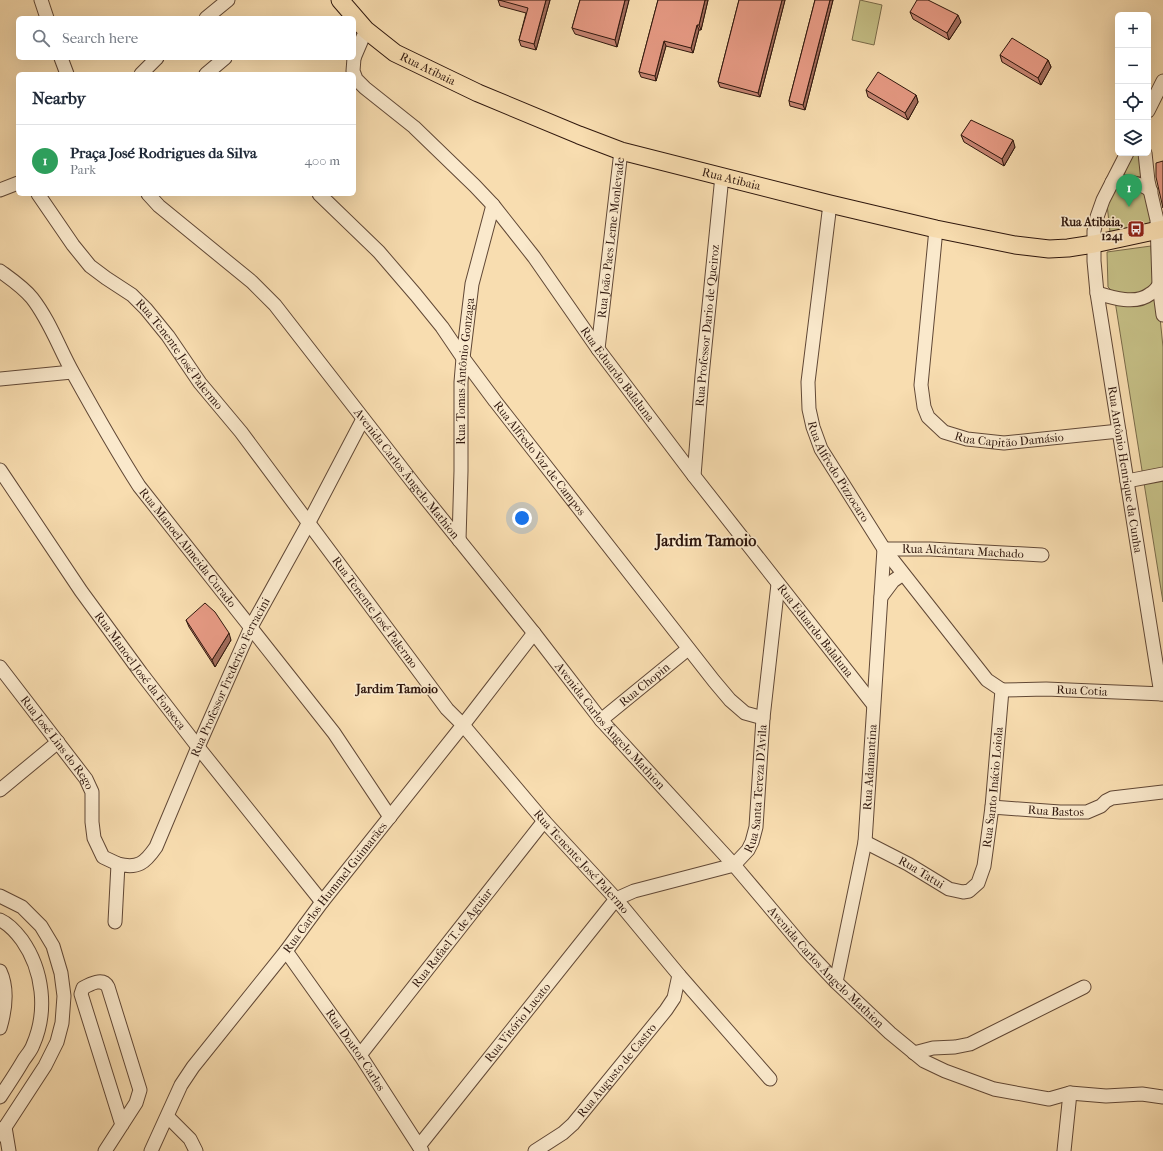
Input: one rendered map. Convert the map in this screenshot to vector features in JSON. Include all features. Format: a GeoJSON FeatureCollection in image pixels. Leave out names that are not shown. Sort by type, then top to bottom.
{"type":"FeatureCollection","features":[{"type":"Feature","properties":{"kind":"main road","name":"Rua Atibaia"},"geometry":{"type":"LineString","coordinates":[[340,0],[354,16]]}},
{"type":"Feature","properties":{"kind":"main road","name":"Rua Atibaia"},"geometry":{"type":"LineString","coordinates":[[356,18],[366,30],[395,53],[499,102],[621,151],[830,204],[936,229],[1015,245],[1049,249],[1068,248],[1094,244],[1160,229]]}},
{"type":"Feature","properties":{"kind":"street"},"geometry":{"type":"LineString","coordinates":[[41,0],[46,16]]}},
{"type":"Feature","properties":{"kind":"street"},"geometry":{"type":"LineString","coordinates":[[208,16],[228,0]]}},
{"type":"Feature","properties":{"kind":"street","name":"Rua Eduardo Balaluna"},"geometry":{"type":"LineString","coordinates":[[356,53],[366,30]]}},
{"type":"Feature","properties":{"kind":"street"},"geometry":{"type":"LineString","coordinates":[[62,60],[65,72]]}},
{"type":"Feature","properties":{"kind":"street"},"geometry":{"type":"LineString","coordinates":[[143,72],[155,60]]}},
{"type":"Feature","properties":{"kind":"street"},"geometry":{"type":"LineString","coordinates":[[208,72],[223,60]]}},
{"type":"Feature","properties":{"kind":"street","name":"Rua Eduardo Balaluna"},"geometry":{"type":"LineString","coordinates":[[354,60],[354,72]]}},
{"type":"Feature","properties":{"kind":"street","name":"Rua Eduardo Balaluna"},"geometry":{"type":"LineString","coordinates":[[356,79],[414,127],[493,205],[534,257],[598,348],[694,476],[873,704]]}},
{"type":"Feature","properties":{"kind":"street"},"geometry":{"type":"LineString","coordinates":[[1151,105],[1163,81]]}},
{"type":"Feature","properties":{"kind":"street","name":"Rua João Paes Leme Monlevade"},"geometry":{"type":"LineString","coordinates":[[598,348],[621,151]]}},
{"type":"Feature","properties":{"kind":"street","name":"Rua Antônio Henrique da Cunha"},"geometry":{"type":"LineString","coordinates":[[1125,156],[1103,200],[1097,217],[1094,261],[1097,293],[1162,694]]}},
{"type":"Feature","properties":{"kind":"street"},"geometry":{"type":"LineString","coordinates":[[1145,156],[1150,192],[1160,229],[1159,285],[1163,315]]}},
{"type":"Feature","properties":{"kind":"street","name":"Rua Professor Dario de Queiroz"},"geometry":{"type":"LineString","coordinates":[[694,476],[702,376],[722,176]]}},
{"type":"Feature","properties":{"kind":"street"},"geometry":{"type":"LineString","coordinates":[[1112,182],[1136,183],[1144,186],[1150,192]]}},
{"type":"Feature","properties":{"kind":"street"},"geometry":{"type":"LineString","coordinates":[[0,190],[16,185]]}},
{"type":"Feature","properties":{"kind":"street","name":"Rua Tenente José Palermo"},"geometry":{"type":"LineString","coordinates":[[39,196],[90,266],[132,295],[146,309],[168,336],[200,383],[241,432],[447,709],[463,725],[544,821],[616,899],[679,975],[770,1079]]}},
{"type":"Feature","properties":{"kind":"street","name":"Avenida Carlos Ângelo Mathion"},"geometry":{"type":"LineString","coordinates":[[150,196],[158,206],[257,287],[275,305],[363,419],[534,633],[601,720],[734,865],[805,949],[836,982],[914,1053],[924,1061],[945,1071],[994,1089],[1049,1099],[1070,1093],[1106,1096],[1142,1094],[1163,1097]]}},
{"type":"Feature","properties":{"kind":"street","name":"Rua Alfredo Vaz de Campos"},"geometry":{"type":"LineString","coordinates":[[321,196],[379,252],[442,327],[463,358],[688,649],[730,700],[745,713],[763,718]]}},
{"type":"Feature","properties":{"kind":"street","name":"Rua Alfredo Pizzocaro"},"geometry":{"type":"LineString","coordinates":[[830,204],[808,382],[809,409],[813,427],[821,449],[884,549],[902,574],[987,680],[1002,690]]}},
{"type":"Feature","properties":{"kind":"street","name":"Rua Tomas Antônio Gonzaga"},"geometry":{"type":"LineString","coordinates":[[459,540],[461,382],[463,358],[472,284],[493,205]]}},
{"type":"Feature","properties":{"kind":"street","name":"Rua Capitão Damásio"},"geometry":{"type":"LineString","coordinates":[[936,229],[921,385],[924,407],[928,417],[944,432],[967,439],[1004,443],[1119,431]]}},
{"type":"Feature","properties":{"kind":"street","name":"Rua Manoel Almeida Curado"},"geometry":{"type":"LineString","coordinates":[[0,271],[20,285],[36,303],[44,315],[72,372],[126,466],[140,486],[207,574],[251,626],[334,733],[390,817]]}},
{"type":"Feature","properties":{"kind":"street"},"geometry":{"type":"LineString","coordinates":[[1097,293],[1109,297],[1133,300],[1143,298],[1151,294],[1159,285]]}},
{"type":"Feature","properties":{"kind":"street"},"geometry":{"type":"LineString","coordinates":[[0,379],[72,372]]}},
{"type":"Feature","properties":{"kind":"street","name":"Rua Professor Frederico Ferracini"},"geometry":{"type":"LineString","coordinates":[[118,864],[129,866],[140,864],[148,858],[156,846],[251,626],[308,524],[363,419]]}},
{"type":"Feature","properties":{"kind":"street","name":"Rua Manoel José da Fonseca"},"geometry":{"type":"LineString","coordinates":[[1,473],[81,591],[198,747],[322,902]]}},
{"type":"Feature","properties":{"kind":"street"},"geometry":{"type":"LineString","coordinates":[[1127,481],[1163,474]]}},
{"type":"Feature","properties":{"kind":"street","name":"Rua Alcântara Machado"},"geometry":{"type":"LineString","coordinates":[[884,549],[930,549],[1042,555]]}},
{"type":"Feature","properties":{"kind":"street","name":"Rua Adamantina"},"geometry":{"type":"LineString","coordinates":[[836,982],[865,842],[884,549]]}},
{"type":"Feature","properties":{"kind":"street"},"geometry":{"type":"LineString","coordinates":[[881,597],[893,581],[902,574]]}},
{"type":"Feature","properties":{"kind":"street","name":"Rua Santa Tereza D'Avila"},"geometry":{"type":"LineString","coordinates":[[616,899],[634,891],[734,865],[748,850],[756,827],[763,718],[778,584]]}},
{"type":"Feature","properties":{"kind":"street","name":"Rua Carlos Hummel Guimarães"},"geometry":{"type":"LineString","coordinates":[[151,1151],[168,1117],[181,1085],[194,1066],[286,951],[322,902],[534,633]]}},
{"type":"Feature","properties":{"kind":"street","name":"Rua Chopin"},"geometry":{"type":"LineString","coordinates":[[601,720],[688,649]]}},
{"type":"Feature","properties":{"kind":"street","name":"Rua José Lins do Rego"},"geometry":{"type":"LineString","coordinates":[[0,667],[86,779],[92,792],[92,822],[94,838],[103,857],[118,864]]}},
{"type":"Feature","properties":{"kind":"street","name":"Rua Cotia"},"geometry":{"type":"LineString","coordinates":[[1002,690],[1046,689],[1162,694]]}},
{"type":"Feature","properties":{"kind":"street","name":"Rua Santo Inácio Loiola"},"geometry":{"type":"LineString","coordinates":[[978,883],[984,866],[992,807],[1002,690]]}},
{"type":"Feature","properties":{"kind":"street"},"geometry":{"type":"LineString","coordinates":[[0,790],[58,742]]}},
{"type":"Feature","properties":{"kind":"street","name":"Rua Bastos"},"geometry":{"type":"LineString","coordinates":[[992,807],[1060,812],[1087,812],[1101,806],[1112,798],[1163,792]]}},
{"type":"Feature","properties":{"kind":"street","name":"Rua Rafael T. de Aguiar"},"geometry":{"type":"LineString","coordinates":[[360,1055],[544,821]]}},
{"type":"Feature","properties":{"kind":"street","name":"Rua Tatui"},"geometry":{"type":"LineString","coordinates":[[865,842],[908,864],[949,889],[969,891],[978,883]]}},
{"type":"Feature","properties":{"kind":"street"},"geometry":{"type":"LineString","coordinates":[[115,922],[118,864]]}},
{"type":"Feature","properties":{"kind":"street"},"geometry":{"type":"LineString","coordinates":[[0,896],[22,907],[41,926],[53,946],[61,973],[64,996],[62,1023],[57,1042],[45,1066],[2,1131],[9,1151]]}},
{"type":"Feature","properties":{"kind":"street","name":"Rua Vitório Lucato"},"geometry":{"type":"LineString","coordinates":[[420,1149],[616,899]]}},
{"type":"Feature","properties":{"kind":"street"},"geometry":{"type":"LineString","coordinates":[[0,920],[16,932],[30,951],[36,965],[41,987],[42,1005],[40,1024],[33,1046],[0,1097]]}},
{"type":"Feature","properties":{"kind":"street","name":"Rua Doutor Carlos"},"geometry":{"type":"LineString","coordinates":[[286,951],[360,1055],[420,1149]]}},
{"type":"Feature","properties":{"kind":"street"},"geometry":{"type":"LineString","coordinates":[[0,972],[4,992],[5,1014],[0,1028]]}},
{"type":"Feature","properties":{"kind":"street","name":"Rua Augusto de Castro"},"geometry":{"type":"LineString","coordinates":[[534,1151],[563,1133],[573,1124],[598,1094],[666,1010],[674,998],[679,975]]}},
{"type":"Feature","properties":{"kind":"street"},"geometry":{"type":"LineString","coordinates":[[105,1151],[122,1125],[136,1103],[140,1090],[108,987],[106,984],[101,982],[94,983],[83,988],[81,994],[122,1125]]}},
{"type":"Feature","properties":{"kind":"street"},"geometry":{"type":"LineString","coordinates":[[914,1053],[933,1048],[955,1047],[970,1044],[1084,987]]}},
{"type":"Feature","properties":{"kind":"street"},"geometry":{"type":"LineString","coordinates":[[1064,1151],[1070,1093]]}},
{"type":"Feature","properties":{"kind":"street"},"geometry":{"type":"LineString","coordinates":[[168,1117],[190,1139],[196,1151]]}},
{"type":"Feature","properties":{"kind":"shaded area"},"geometry":{"type":"Polygon","coordinates":[[[860,0],[882,5],[874,45],[852,40],[860,0]]]}},
{"type":"Feature","properties":{"kind":"shaded area"},"geometry":{"type":"Polygon","coordinates":[[[1131,156],[1140,156],[1141,177],[1124,175],[1131,156]]]}},
{"type":"Feature","properties":{"kind":"shaded area"},"geometry":{"type":"Polygon","coordinates":[[[1128,186],[1147,194],[1152,223],[1110,232],[1107,204],[1115,190],[1128,186]]]}},
{"type":"Feature","properties":{"kind":"shaded area"},"geometry":{"type":"Polygon","coordinates":[[[1151,246],[1153,285],[1143,292],[1133,294],[1113,292],[1108,287],[1107,252],[1151,246]]]}},
{"type":"Feature","properties":{"kind":"shaded area"},"geometry":{"type":"Polygon","coordinates":[[[1158,298],[1163,347],[1163,602],[1115,301],[1148,302],[1158,298]]]}},
{"type":"Feature","properties":{"kind":"building"},"geometry":{"type":"Polygon","coordinates":[[[499,0],[546,0],[534,44],[519,40],[528,8],[499,0]]]}},
{"type":"Feature","properties":{"kind":"building"},"geometry":{"type":"Polygon","coordinates":[[[580,0],[625,0],[615,40],[572,28],[580,0]]]}},
{"type":"Feature","properties":{"kind":"building"},"geometry":{"type":"Polygon","coordinates":[[[658,0],[705,0],[699,25],[697,25],[691,48],[664,41],[655,76],[639,72],[658,0]]]}},
{"type":"Feature","properties":{"kind":"building"},"geometry":{"type":"Polygon","coordinates":[[[739,0],[782,0],[758,93],[718,82],[739,0]]]}},
{"type":"Feature","properties":{"kind":"building"},"geometry":{"type":"Polygon","coordinates":[[[815,0],[830,0],[803,105],[789,101],[815,0]]]}},
{"type":"Feature","properties":{"kind":"building"},"geometry":{"type":"Polygon","coordinates":[[[917,0],[928,0],[958,15],[947,33],[910,12],[917,0]]]}},
{"type":"Feature","properties":{"kind":"building"},"geometry":{"type":"Polygon","coordinates":[[[1012,38],[1048,60],[1038,78],[1000,55],[1012,38]]]}},
{"type":"Feature","properties":{"kind":"building"},"geometry":{"type":"Polygon","coordinates":[[[878,72],[916,95],[905,113],[866,90],[878,72]]]}},
{"type":"Feature","properties":{"kind":"building"},"geometry":{"type":"Polygon","coordinates":[[[971,120],[1013,140],[1002,159],[961,135],[971,120]]]}},
{"type":"Feature","properties":{"kind":"building"},"geometry":{"type":"Polygon","coordinates":[[[1163,161],[1163,208],[1156,177],[1156,163],[1163,161]]]}},
{"type":"Feature","properties":{"kind":"building"},"geometry":{"type":"Polygon","coordinates":[[[205,603],[215,612],[229,633],[212,660],[186,620],[205,603]]]}},
{"type":"Feature","properties":{"kind":"place","name":"Praça José Rodrigues da Silva"},"geometry":{"type":"Point","coordinates":[1129,207]}},
{"type":"Feature","properties":{"kind":"place","name":"Rua Atibaia, 1241"},"geometry":{"type":"Point","coordinates":[1136,229]}},
{"type":"Feature","properties":{"kind":"district","name":"Jardim Tamoio"},"geometry":{"type":"Point","coordinates":[706,540]}},
{"type":"Feature","properties":{"kind":"district","name":"Jardim Tamoio"},"geometry":{"type":"Point","coordinates":[397,688]}}]}
